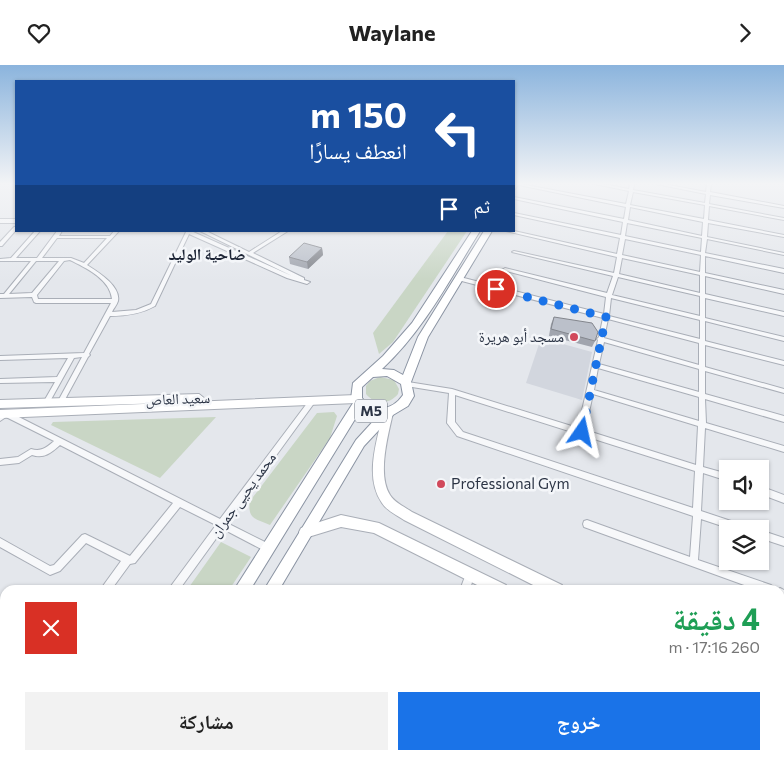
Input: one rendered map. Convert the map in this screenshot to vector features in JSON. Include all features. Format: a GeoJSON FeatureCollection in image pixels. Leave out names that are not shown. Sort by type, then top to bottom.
{"type":"FeatureCollection","features":[{"type":"Feature","properties":{"kind":"highway"},"geometry":{"type":"LineString","coordinates":[[370,374],[391,357],[410,334],[475,232]]}},
{"type":"Feature","properties":{"kind":"highway"},"geometry":{"type":"LineString","coordinates":[[370,374],[394,374],[407,383],[423,337],[487,232]]}},
{"type":"Feature","properties":{"kind":"highway","name":"M5"},"geometry":{"type":"LineString","coordinates":[[370,374],[362,380],[357,398],[371,412],[388,413],[404,405],[410,396],[407,383]]}},
{"type":"Feature","properties":{"kind":"highway"},"geometry":{"type":"LineString","coordinates":[[245,585],[357,398]]}},
{"type":"Feature","properties":{"kind":"highway"},"geometry":{"type":"LineString","coordinates":[[278,585],[305,532],[360,443],[388,413]]}},
{"type":"Feature","properties":{"kind":"main road","name":"سعيد العاص"},"geometry":{"type":"LineString","coordinates":[[1,412],[46,403],[357,398]]}},
{"type":"Feature","properties":{"kind":"main road"},"geometry":{"type":"LineString","coordinates":[[1,412],[357,398]]}},
{"type":"Feature","properties":{"kind":"main road"},"geometry":{"type":"LineString","coordinates":[[388,413],[380,449],[379,479],[386,500],[408,516],[547,585]]}},
{"type":"Feature","properties":{"kind":"main road"},"geometry":{"type":"LineString","coordinates":[[305,532],[341,521],[375,527],[492,585]]}},
{"type":"Feature","properties":{"kind":"street"},"geometry":{"type":"LineString","coordinates":[[526,216],[784,271]]}},
{"type":"Feature","properties":{"kind":"street"},"geometry":{"type":"LineString","coordinates":[[607,216],[784,254]]}},
{"type":"Feature","properties":{"kind":"street"},"geometry":{"type":"LineString","coordinates":[[582,432],[609,295],[616,276],[626,216]]}},
{"type":"Feature","properties":{"kind":"street"},"geometry":{"type":"LineString","coordinates":[[682,216],[784,236]]}},
{"type":"Feature","properties":{"kind":"street"},"geometry":{"type":"LineString","coordinates":[[694,562],[702,423],[703,253],[706,237],[706,216]]}},
{"type":"Feature","properties":{"kind":"street"},"geometry":{"type":"LineString","coordinates":[[771,216],[784,219]]}},
{"type":"Feature","properties":{"kind":"street"},"geometry":{"type":"LineString","coordinates":[[0,223],[15,221]]}},
{"type":"Feature","properties":{"kind":"street"},"geometry":{"type":"LineString","coordinates":[[0,223],[15,226]]}},
{"type":"Feature","properties":{"kind":"street"},"geometry":{"type":"LineString","coordinates":[[0,245],[15,227]]}},
{"type":"Feature","properties":{"kind":"street"},"geometry":{"type":"LineString","coordinates":[[12,260],[37,232]]}},
{"type":"Feature","properties":{"kind":"street"},"geometry":{"type":"LineString","coordinates":[[3,296],[59,232]]}},
{"type":"Feature","properties":{"kind":"street"},"geometry":{"type":"LineString","coordinates":[[84,266],[116,232]]}},
{"type":"Feature","properties":{"kind":"street"},"geometry":{"type":"LineString","coordinates":[[109,315],[129,314],[153,305],[188,232],[289,277],[306,282],[293,272],[204,232]]}},
{"type":"Feature","properties":{"kind":"street"},"geometry":{"type":"LineString","coordinates":[[250,253],[284,232]]}},
{"type":"Feature","properties":{"kind":"street"},"geometry":{"type":"LineString","coordinates":[[513,232],[784,292]]}},
{"type":"Feature","properties":{"kind":"street"},"geometry":{"type":"LineString","coordinates":[[56,237],[110,237]]}},
{"type":"Feature","properties":{"kind":"street"},"geometry":{"type":"LineString","coordinates":[[514,252],[784,314]]}},
{"type":"Feature","properties":{"kind":"street"},"geometry":{"type":"LineString","coordinates":[[3,296],[34,295],[63,259]]}},
{"type":"Feature","properties":{"kind":"street"},"geometry":{"type":"LineString","coordinates":[[0,266],[3,260],[71,259],[110,284],[115,301],[60,403]]}},
{"type":"Feature","properties":{"kind":"street"},"geometry":{"type":"LineString","coordinates":[[505,270],[784,339]]}},
{"type":"Feature","properties":{"kind":"street"},"geometry":{"type":"LineString","coordinates":[[460,279],[784,363]]}},
{"type":"Feature","properties":{"kind":"street"},"geometry":{"type":"LineString","coordinates":[[34,295],[36,301],[115,301]]}},
{"type":"Feature","properties":{"kind":"street"},"geometry":{"type":"LineString","coordinates":[[600,339],[784,391]]}},
{"type":"Feature","properties":{"kind":"street"},"geometry":{"type":"LineString","coordinates":[[0,358],[87,355]]}},
{"type":"Feature","properties":{"kind":"street"},"geometry":{"type":"LineString","coordinates":[[46,403],[72,356]]}},
{"type":"Feature","properties":{"kind":"street"},"geometry":{"type":"LineString","coordinates":[[595,365],[784,419]]}},
{"type":"Feature","properties":{"kind":"street"},"geometry":{"type":"LineString","coordinates":[[0,381],[60,379]]}},
{"type":"Feature","properties":{"kind":"street"},"geometry":{"type":"LineString","coordinates":[[407,383],[452,391],[719,475]]}},
{"type":"Feature","properties":{"kind":"street"},"geometry":{"type":"LineString","coordinates":[[452,391],[451,423],[460,434],[719,521]]}},
{"type":"Feature","properties":{"kind":"street"},"geometry":{"type":"LineString","coordinates":[[590,391],[784,449]]}},
{"type":"Feature","properties":{"kind":"street","name":"محمد يحيى جمران"},"geometry":{"type":"LineString","coordinates":[[177,585],[313,400]]}},
{"type":"Feature","properties":{"kind":"street"},"geometry":{"type":"LineString","coordinates":[[1,412],[268,548]]}},
{"type":"Feature","properties":{"kind":"street"},"geometry":{"type":"LineString","coordinates":[[0,462],[19,460],[30,452],[37,455],[46,453],[59,441]]}},
{"type":"Feature","properties":{"kind":"street"},"geometry":{"type":"LineString","coordinates":[[769,493],[784,499]]}},
{"type":"Feature","properties":{"kind":"street"},"geometry":{"type":"LineString","coordinates":[[109,585],[128,560],[135,557],[179,502]]}},
{"type":"Feature","properties":{"kind":"street"},"geometry":{"type":"LineString","coordinates":[[587,524],[756,585]]}},
{"type":"Feature","properties":{"kind":"street"},"geometry":{"type":"LineString","coordinates":[[769,537],[784,543]]}},
{"type":"Feature","properties":{"kind":"street"},"geometry":{"type":"LineString","coordinates":[[0,541],[50,571],[57,568],[86,538],[128,560]]}},
{"type":"Feature","properties":{"kind":"street"},"geometry":{"type":"LineString","coordinates":[[467,585],[470,574]]}},
{"type":"Feature","properties":{"kind":"shaded area"},"geometry":{"type":"Polygon","coordinates":[[[541,338],[592,352],[582,400],[526,383],[541,338]]]}},
{"type":"Feature","properties":{"kind":"green space"},"geometry":{"type":"Polygon","coordinates":[[[447,232],[466,232],[393,342],[379,354],[373,333],[447,232]]]}},
{"type":"Feature","properties":{"kind":"green space"},"geometry":{"type":"Polygon","coordinates":[[[380,377],[394,380],[399,389],[398,394],[394,398],[386,402],[378,402],[366,394],[366,386],[370,381],[380,377]]]}},
{"type":"Feature","properties":{"kind":"green space"},"geometry":{"type":"Polygon","coordinates":[[[334,412],[337,416],[330,438],[270,525],[257,520],[251,515],[250,501],[317,413],[334,412]]]}},
{"type":"Feature","properties":{"kind":"green space"},"geometry":{"type":"Polygon","coordinates":[[[216,417],[160,478],[51,425],[53,422],[216,417]]]}},
{"type":"Feature","properties":{"kind":"green space"},"geometry":{"type":"Polygon","coordinates":[[[221,542],[251,557],[232,585],[191,585],[221,542]]]}},
{"type":"Feature","properties":{"kind":"building"},"geometry":{"type":"Polygon","coordinates":[[[304,243],[322,248],[307,262],[289,257],[304,243]]]}},
{"type":"Feature","properties":{"kind":"building"},"geometry":{"type":"Polygon","coordinates":[[[554,317],[592,323],[598,332],[595,341],[551,329],[554,317]]]}},
{"type":"Feature","properties":{"kind":"place","name":"مسجد أبو هريرة"},"geometry":{"type":"Point","coordinates":[574,337]}},
{"type":"Feature","properties":{"kind":"place","name":"Professional Gym"},"geometry":{"type":"Point","coordinates":[441,484]}},
{"type":"Feature","properties":{"kind":"district","name":"ضاحية الوليد"},"geometry":{"type":"Point","coordinates":[207,254]}},
{"type":"Feature","properties":{"kind":"route"},"geometry":{"type":"LineString","coordinates":[[496,289],[606,317],[582,432]]}}]}
